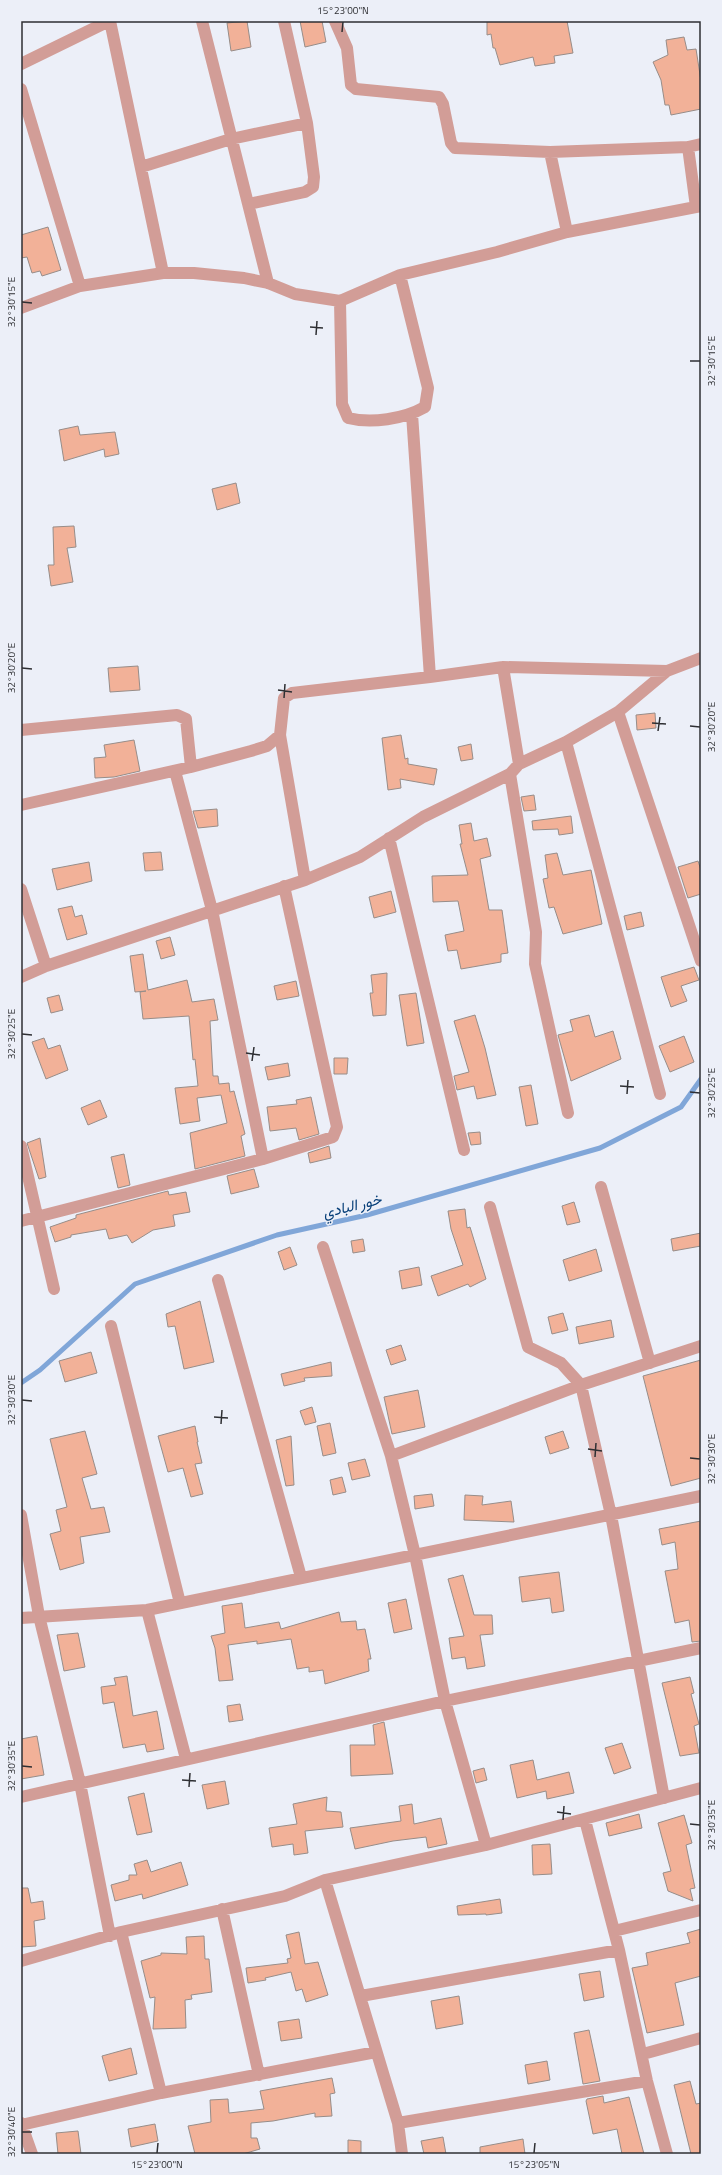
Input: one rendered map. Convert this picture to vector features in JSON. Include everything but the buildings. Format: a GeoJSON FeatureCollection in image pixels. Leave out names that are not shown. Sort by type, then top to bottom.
{"type":"FeatureCollection","features":[{"type":"Feature","properties":{"kind":"street"},"geometry":{"type":"LineString","coordinates":[[21,64],[109,21],[163,273]]}},
{"type":"Feature","properties":{"kind":"street"},"geometry":{"type":"LineString","coordinates":[[202,21],[268,283]]}},
{"type":"Feature","properties":{"kind":"street"},"geometry":{"type":"LineString","coordinates":[[249,204],[305,192],[313,188],[314,177],[307,123],[284,21]]}},
{"type":"Feature","properties":{"kind":"street"},"geometry":{"type":"LineString","coordinates":[[335,21],[347,48],[351,85],[356,89],[439,97],[444,104],[451,143],[455,148],[550,152],[688,147],[701,144]]}},
{"type":"Feature","properties":{"kind":"street"},"geometry":{"type":"LineString","coordinates":[[21,89],[80,286]]}},
{"type":"Feature","properties":{"kind":"street"},"geometry":{"type":"LineString","coordinates":[[141,167],[231,139],[307,123]]}},
{"type":"Feature","properties":{"kind":"street"},"geometry":{"type":"LineString","coordinates":[[21,308],[80,286],[163,273],[194,273],[244,278],[268,283],[295,294],[340,301],[400,275],[497,252],[567,232],[698,206],[688,147]]}},
{"type":"Feature","properties":{"kind":"street"},"geometry":{"type":"LineString","coordinates":[[550,152],[567,232]]}},
{"type":"Feature","properties":{"kind":"street"},"geometry":{"type":"LineString","coordinates":[[340,301],[342,404],[348,418],[362,422],[412,414],[425,408],[428,388],[400,275]]}},
{"type":"Feature","properties":{"kind":"street"},"geometry":{"type":"LineString","coordinates":[[412,414],[430,677]]}},
{"type":"Feature","properties":{"kind":"street"},"geometry":{"type":"LineString","coordinates":[[21,977],[46,966],[305,880],[360,857],[424,817],[510,774],[519,764],[566,742],[618,712],[667,671],[701,658]]}},
{"type":"Feature","properties":{"kind":"street"},"geometry":{"type":"LineString","coordinates":[[503,667],[519,764]]}},
{"type":"Feature","properties":{"kind":"street"},"geometry":{"type":"LineString","coordinates":[[305,880],[280,735],[284,698],[292,693],[503,667],[667,671]]}},
{"type":"Feature","properties":{"kind":"street"},"geometry":{"type":"LineString","coordinates":[[618,712],[701,961]]}},
{"type":"Feature","properties":{"kind":"street"},"geometry":{"type":"LineString","coordinates":[[21,730],[177,715],[186,719],[191,767]]}},
{"type":"Feature","properties":{"kind":"street"},"geometry":{"type":"LineString","coordinates":[[21,804],[191,767],[267,746],[280,735]]}},
{"type":"Feature","properties":{"kind":"street"},"geometry":{"type":"LineString","coordinates":[[566,742],[660,1094]]}},
{"type":"Feature","properties":{"kind":"street"},"geometry":{"type":"LineString","coordinates":[[175,770],[212,910],[263,1159]]}},
{"type":"Feature","properties":{"kind":"street"},"geometry":{"type":"LineString","coordinates":[[510,774],[536,932],[535,964],[568,1113]]}},
{"type":"Feature","properties":{"kind":"street"},"geometry":{"type":"LineString","coordinates":[[389,838],[464,1150]]}},
{"type":"Feature","properties":{"kind":"street"},"geometry":{"type":"LineString","coordinates":[[21,1221],[263,1159],[321,1143],[333,1137],[338,1127],[284,886]]}},
{"type":"Feature","properties":{"kind":"street"},"geometry":{"type":"LineString","coordinates":[[21,889],[46,966]]}},
{"type":"Feature","properties":{"kind":"street"},"geometry":{"type":"LineString","coordinates":[[21,1146],[54,1289]]}},
{"type":"Feature","properties":{"kind":"street"},"geometry":{"type":"LineString","coordinates":[[601,1187],[650,1364]]}},
{"type":"Feature","properties":{"kind":"street"},"geometry":{"type":"LineString","coordinates":[[490,1207],[528,1347],[561,1363],[581,1385],[611,1515],[664,1798]]}},
{"type":"Feature","properties":{"kind":"street"},"geometry":{"type":"LineString","coordinates":[[323,1247],[391,1456],[415,1555],[445,1701],[486,1845]]}},
{"type":"Feature","properties":{"kind":"street"},"geometry":{"type":"LineString","coordinates":[[218,1280],[301,1577]]}},
{"type":"Feature","properties":{"kind":"street"},"geometry":{"type":"LineString","coordinates":[[112,1326],[180,1603]]}},
{"type":"Feature","properties":{"kind":"street"},"geometry":{"type":"LineString","coordinates":[[391,1456],[581,1385],[650,1364],[701,1346]]}},
{"type":"Feature","properties":{"kind":"street"},"geometry":{"type":"LineString","coordinates":[[21,1618],[147,1610],[301,1577],[701,1496]]}},
{"type":"Feature","properties":{"kind":"street"},"geometry":{"type":"LineString","coordinates":[[21,1515],[39,1616],[115,1934],[161,2093]]}},
{"type":"Feature","properties":{"kind":"street"},"geometry":{"type":"LineString","coordinates":[[147,1610],[186,1759]]}},
{"type":"Feature","properties":{"kind":"street"},"geometry":{"type":"LineString","coordinates":[[21,1797],[445,1701],[701,1648]]}},
{"type":"Feature","properties":{"kind":"street"},"geometry":{"type":"LineString","coordinates":[[21,1960],[115,1934],[285,1896],[325,1880],[486,1845],[585,1820],[701,1788]]}},
{"type":"Feature","properties":{"kind":"street"},"geometry":{"type":"LineString","coordinates":[[585,1820],[619,1950],[647,2081],[667,2154]]}},
{"type":"Feature","properties":{"kind":"street"},"geometry":{"type":"LineString","coordinates":[[325,1880],[398,2123],[402,2154]]}},
{"type":"Feature","properties":{"kind":"street"},"geometry":{"type":"LineString","coordinates":[[222,1909],[259,2075]]}},
{"type":"Feature","properties":{"kind":"street"},"geometry":{"type":"LineString","coordinates":[[614,1931],[701,1910]]}},
{"type":"Feature","properties":{"kind":"street"},"geometry":{"type":"LineString","coordinates":[[360,1996],[619,1950]]}},
{"type":"Feature","properties":{"kind":"street"},"geometry":{"type":"LineString","coordinates":[[642,2054],[701,2038]]}},
{"type":"Feature","properties":{"kind":"street"},"geometry":{"type":"LineString","coordinates":[[32,2154],[21,2124],[161,2093],[376,2052]]}},
{"type":"Feature","properties":{"kind":"street"},"geometry":{"type":"LineString","coordinates":[[398,2123],[647,2081]]}},
{"type":"Feature","properties":{"kind":"waterway","name":"خور البادي"},"geometry":{"type":"LineString","coordinates":[[21,1383],[40,1370],[135,1284],[277,1235],[367,1215],[600,1148],[681,1107],[701,1079]]}}]}
